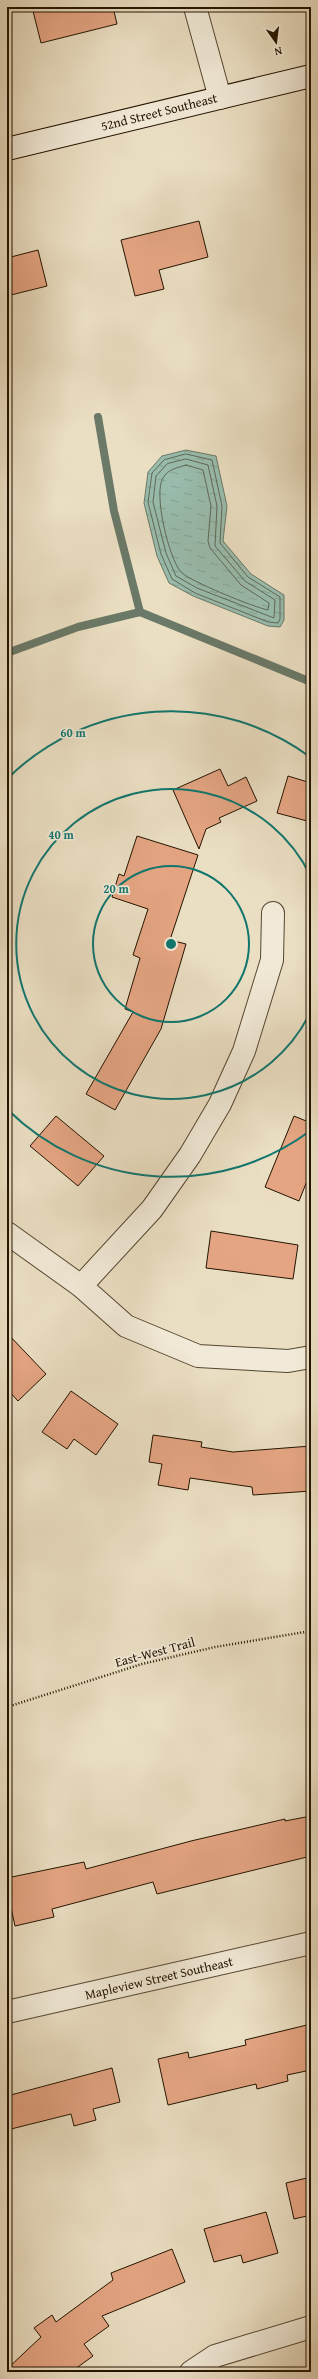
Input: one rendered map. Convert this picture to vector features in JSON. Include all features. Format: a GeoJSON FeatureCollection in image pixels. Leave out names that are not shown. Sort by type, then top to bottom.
{"type":"FeatureCollection","features":[{"type":"Feature","properties":{"kind":"street"},"geometry":{"type":"LineString","coordinates":[[195,7],[220,98]]}},
{"type":"Feature","properties":{"kind":"street","name":"52nd Street Southeast"},"geometry":{"type":"LineString","coordinates":[[7,149],[311,76]]}},
{"type":"Feature","properties":{"kind":"street"},"geometry":{"type":"LineString","coordinates":[[81,1286],[152,1209],[190,1155],[220,1104],[244,1051],[272,960],[273,913]]}},
{"type":"Feature","properties":{"kind":"street"},"geometry":{"type":"LineString","coordinates":[[7,1233],[81,1286],[126,1326],[198,1356],[288,1362],[311,1357]]}},
{"type":"Feature","properties":{"kind":"street","name":"Mapleview Street Southeast"},"geometry":{"type":"LineString","coordinates":[[7,2012],[311,1943]]}},
{"type":"Feature","properties":{"kind":"street"},"geometry":{"type":"LineString","coordinates":[[191,2372],[215,2356],[311,2327]]}},
{"type":"Feature","properties":{"kind":"path","name":"East-West Trail"},"geometry":{"type":"LineString","coordinates":[[7,1707],[142,1664],[215,1647],[311,1631]]}},
{"type":"Feature","properties":{"kind":"water"},"geometry":{"type":"Polygon","coordinates":[[[186,450],[216,456],[227,506],[223,541],[251,574],[284,595],[284,620],[280,627],[268,626],[193,596],[169,583],[157,556],[144,503],[148,472],[162,456],[186,450]]]}},
{"type":"Feature","properties":{"kind":"building"},"geometry":{"type":"Polygon","coordinates":[[[32,7],[113,7],[117,24],[41,43],[32,7]]]}},
{"type":"Feature","properties":{"kind":"building"},"geometry":{"type":"Polygon","coordinates":[[[199,221],[208,257],[159,270],[164,289],[135,296],[121,240],[199,221]]]}},
{"type":"Feature","properties":{"kind":"building"},"geometry":{"type":"Polygon","coordinates":[[[38,250],[47,286],[7,296],[7,258],[38,250]]]}},
{"type":"Feature","properties":{"kind":"building"},"geometry":{"type":"Polygon","coordinates":[[[220,769],[228,786],[246,777],[257,801],[219,818],[221,822],[206,829],[199,849],[173,790],[220,769]]]}},
{"type":"Feature","properties":{"kind":"building"},"geometry":{"type":"Polygon","coordinates":[[[288,776],[311,783],[311,822],[277,813],[288,776]]]}},
{"type":"Feature","properties":{"kind":"building"},"geometry":{"type":"Polygon","coordinates":[[[137,836],[198,855],[170,940],[186,944],[161,1029],[115,1110],[86,1094],[133,1012],[125,1009],[140,958],[133,955],[148,909],[112,897],[119,874],[124,876],[137,836]]]}},
{"type":"Feature","properties":{"kind":"building"},"geometry":{"type":"Polygon","coordinates":[[[56,1116],[104,1156],[78,1186],[30,1146],[56,1116]]]}},
{"type":"Feature","properties":{"kind":"building"},"geometry":{"type":"Polygon","coordinates":[[[294,1116],[311,1123],[311,1171],[299,1201],[265,1187],[294,1116]]]}},
{"type":"Feature","properties":{"kind":"building"},"geometry":{"type":"Polygon","coordinates":[[[211,1231],[298,1245],[293,1279],[206,1268],[211,1231]]]}},
{"type":"Feature","properties":{"kind":"building"},"geometry":{"type":"Polygon","coordinates":[[[7,1333],[46,1374],[18,1401],[7,1389],[7,1333]]]}},
{"type":"Feature","properties":{"kind":"building"},"geometry":{"type":"Polygon","coordinates":[[[71,1391],[118,1424],[96,1455],[74,1439],[67,1449],[42,1432],[71,1391]]]}},
{"type":"Feature","properties":{"kind":"building"},"geometry":{"type":"Polygon","coordinates":[[[153,1435],[202,1442],[201,1447],[233,1452],[311,1446],[311,1491],[253,1495],[252,1487],[190,1478],[188,1490],[158,1485],[162,1464],[149,1462],[153,1435]]]}},
{"type":"Feature","properties":{"kind":"building"},"geometry":{"type":"Polygon","coordinates":[[[311,1816],[311,1856],[157,1894],[153,1882],[52,1909],[54,1917],[15,1926],[7,1889],[7,1878],[84,1862],[86,1869],[191,1841],[285,1819],[285,1821],[311,1816]]]}},
{"type":"Feature","properties":{"kind":"building"},"geometry":{"type":"Polygon","coordinates":[[[311,2024],[311,2070],[287,2075],[288,2081],[257,2089],[256,2084],[168,2105],[158,2059],[188,2052],[189,2058],[246,2045],[245,2040],[311,2024]]]}},
{"type":"Feature","properties":{"kind":"building"},"geometry":{"type":"Polygon","coordinates":[[[112,2068],[120,2102],[93,2109],[96,2120],[74,2126],[71,2114],[7,2130],[7,2096],[112,2068]]]}},
{"type":"Feature","properties":{"kind":"building"},"geometry":{"type":"Polygon","coordinates":[[[311,2177],[311,2215],[294,2219],[286,2183],[311,2177]]]}},
{"type":"Feature","properties":{"kind":"building"},"geometry":{"type":"Polygon","coordinates":[[[266,2212],[278,2253],[243,2263],[241,2255],[214,2262],[204,2229],[266,2212]]]}},
{"type":"Feature","properties":{"kind":"building"},"geometry":{"type":"Polygon","coordinates":[[[172,2249],[185,2282],[102,2316],[109,2326],[84,2344],[93,2356],[71,2372],[7,2372],[7,2369],[41,2337],[34,2328],[52,2315],[56,2322],[113,2280],[111,2273],[172,2249]]]}},
{"type":"Feature","properties":{"kind":"waterway"},"geometry":{"type":"LineString","coordinates":[[98,417],[114,511],[140,612]]}},
{"type":"Feature","properties":{"kind":"waterway"},"geometry":{"type":"LineString","coordinates":[[7,653],[78,627],[140,612],[311,682]]}}]}
